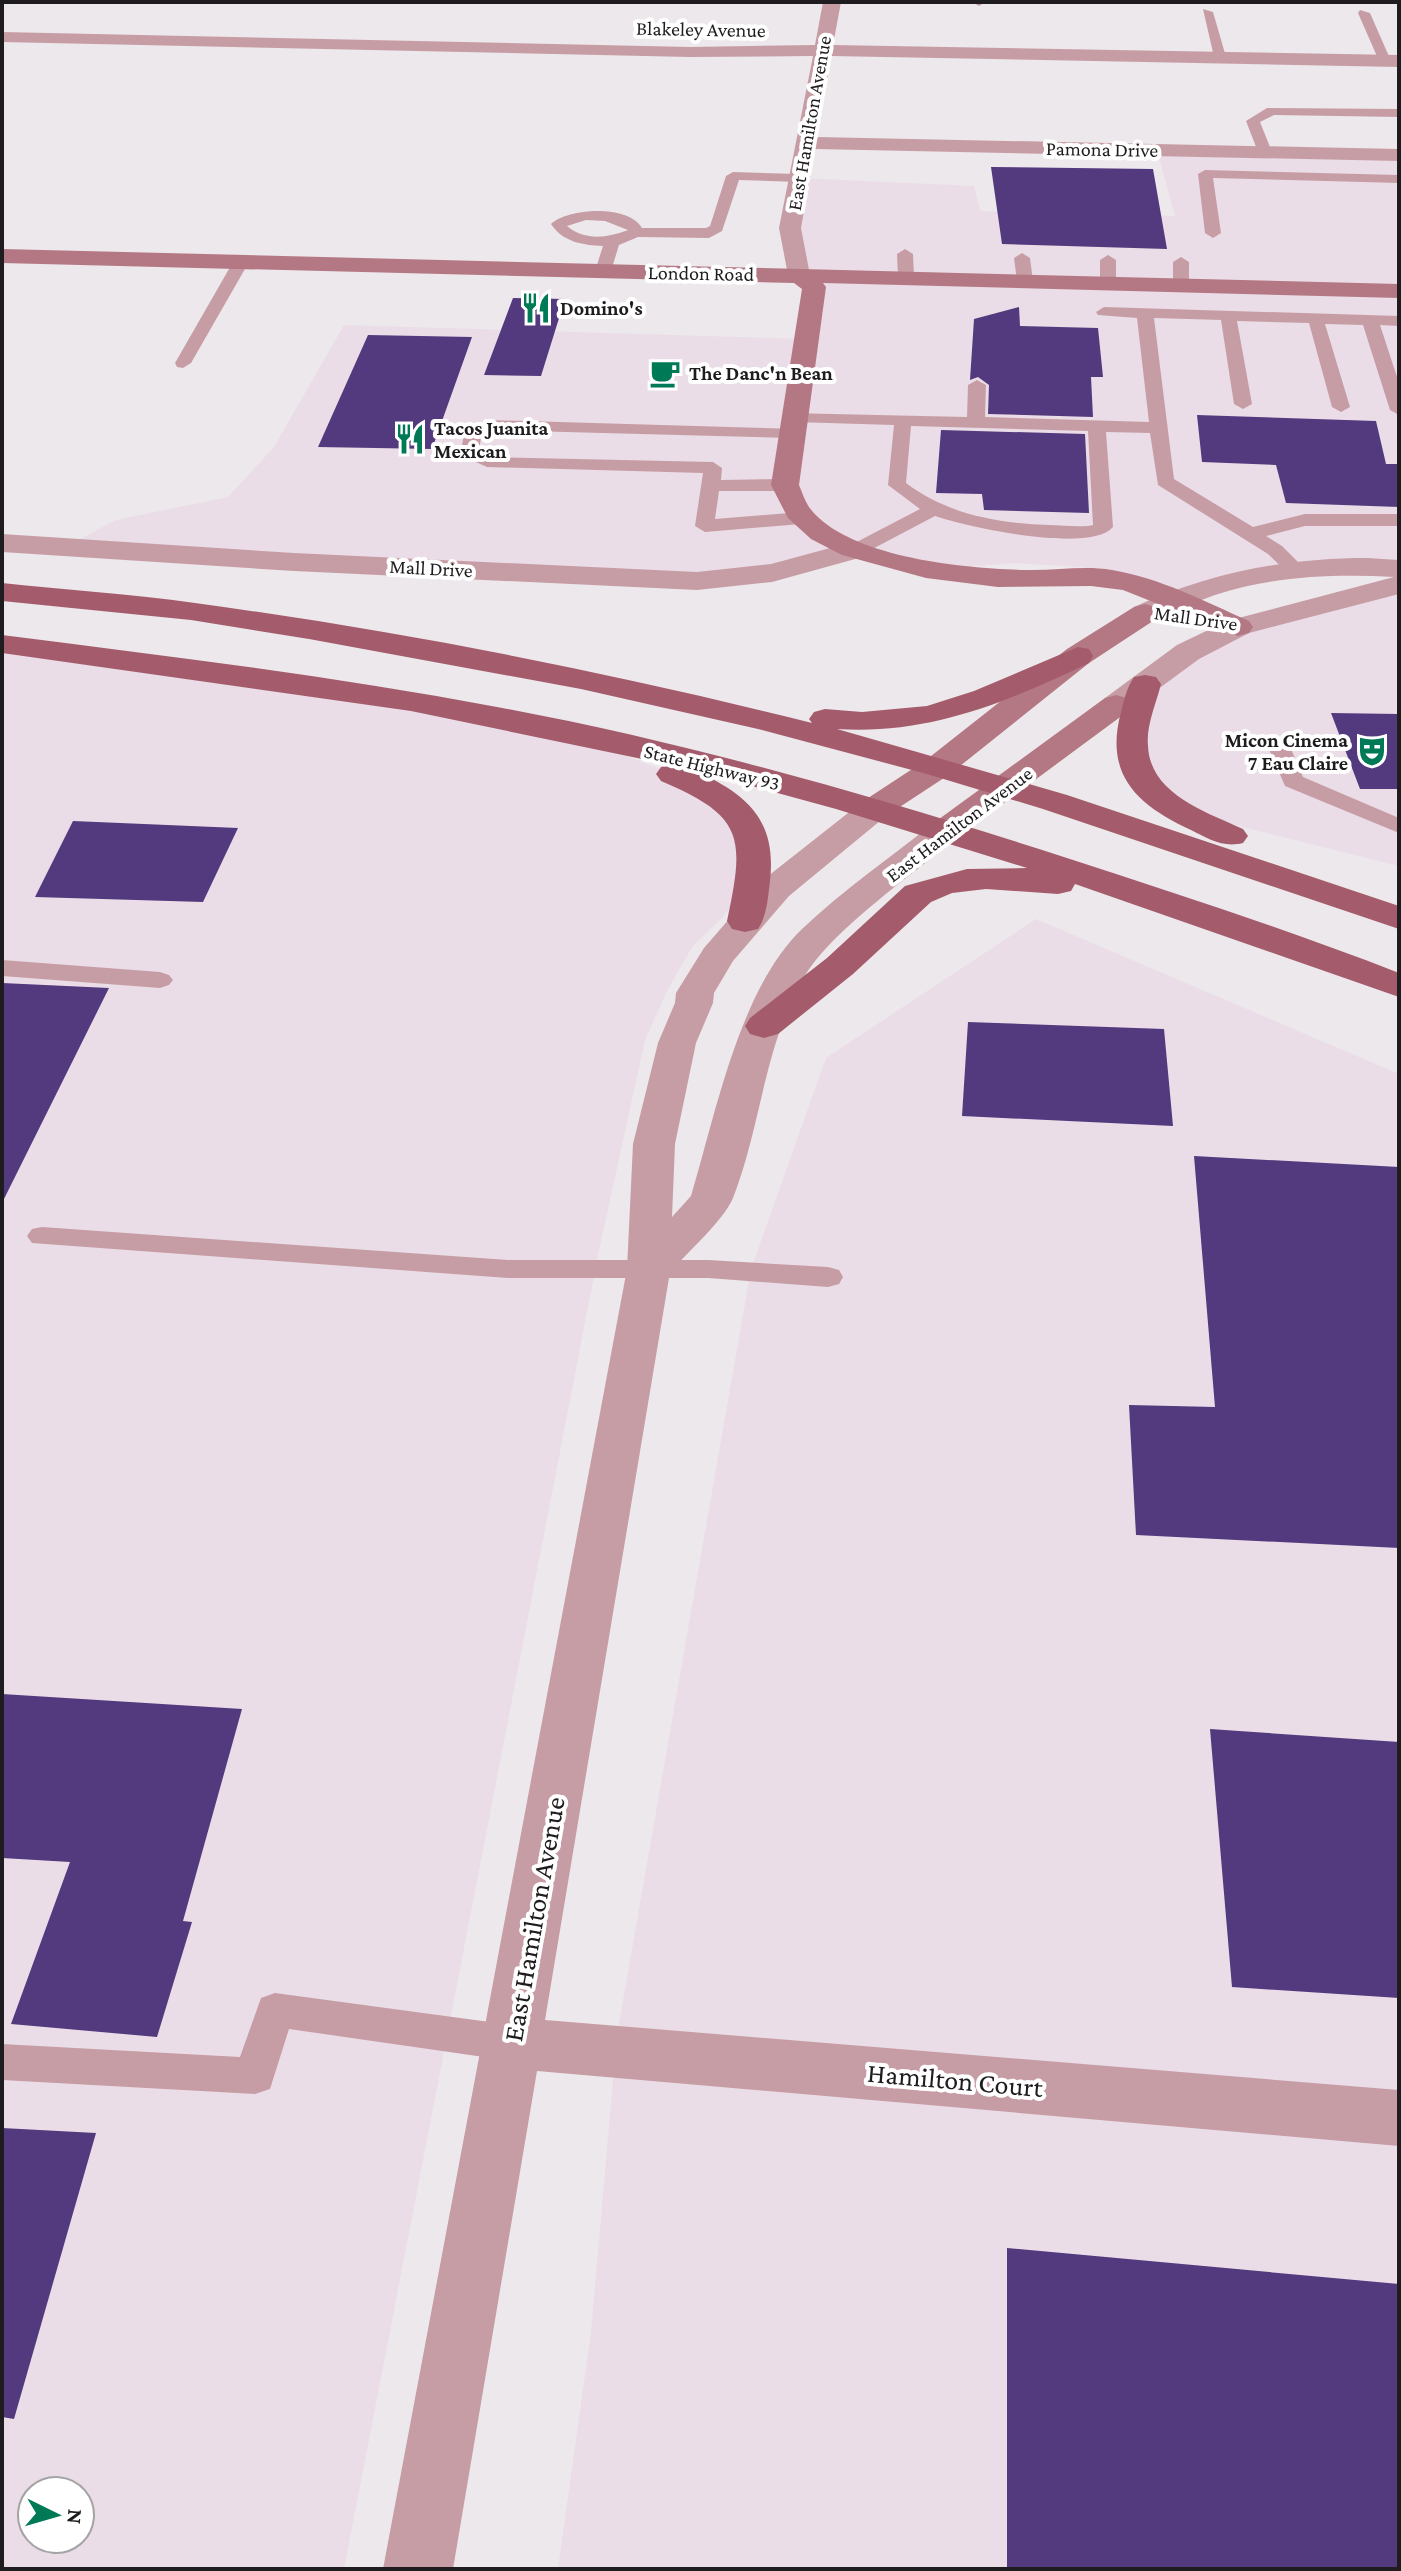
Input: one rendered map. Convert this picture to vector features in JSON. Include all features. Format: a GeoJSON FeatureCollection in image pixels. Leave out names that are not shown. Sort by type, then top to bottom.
{"type":"FeatureCollection","features":[{"type":"Feature","properties":{"kind":"main road"},"geometry":{"type":"LineString","coordinates":[[2,592],[215,615],[607,685],[938,767],[1236,861],[1399,917]]}},
{"type":"Feature","properties":{"kind":"main road","name":"State Highway 93"},"geometry":{"type":"LineString","coordinates":[[2,644],[413,701],[562,731],[947,829],[1214,919],[1399,986]]}},
{"type":"Feature","properties":{"kind":"main road"},"geometry":{"type":"LineString","coordinates":[[705,708],[847,722],[935,715],[981,702],[1078,656]]}},
{"type":"Feature","properties":{"kind":"main road"},"geometry":{"type":"LineString","coordinates":[[1145,684],[1131,746],[1137,775],[1153,792],[1179,811],[1399,917]]}},
{"type":"Feature","properties":{"kind":"main road"},"geometry":{"type":"LineString","coordinates":[[562,731],[699,784],[735,808],[754,838],[756,855],[745,921]]}},
{"type":"Feature","properties":{"kind":"main road"},"geometry":{"type":"LineString","coordinates":[[764,1026],[847,960],[918,894],[942,885],[1005,879],[1048,880],[1214,919]]}},
{"type":"Feature","properties":{"kind":"street","name":"East Hamilton Avenue"},"geometry":{"type":"LineString","coordinates":[[785,485],[814,287],[799,275],[790,228],[832,2]]}},
{"type":"Feature","properties":{"kind":"street","name":"Blakeley Avenue"},"geometry":{"type":"LineString","coordinates":[[2,37],[690,52],[821,51],[1392,61]]}},
{"type":"Feature","properties":{"kind":"street","name":"Pamona Drive"},"geometry":{"type":"LineString","coordinates":[[805,143],[1399,155]]}},
{"type":"Feature","properties":{"kind":"street","name":"London Road"},"geometry":{"type":"LineString","coordinates":[[2,256],[799,275],[906,266],[1108,271],[1399,291]]}},
{"type":"Feature","properties":{"kind":"street"},"geometry":{"type":"LineString","coordinates":[[785,485],[791,504],[801,518],[824,536],[856,550],[952,573],[1029,579],[1108,578],[1132,583],[1238,627]]}},
{"type":"Feature","properties":{"kind":"street","name":"Mall Drive"},"geometry":{"type":"LineString","coordinates":[[2,543],[294,562],[697,581],[772,573],[856,550]]}},
{"type":"Feature","properties":{"kind":"street","name":"Mall Drive"},"geometry":{"type":"LineString","coordinates":[[1145,613],[1173,599],[1221,585],[1296,570],[1347,566],[1399,569]]}},
{"type":"Feature","properties":{"kind":"street"},"geometry":{"type":"LineString","coordinates":[[1029,579],[1145,613]]}},
{"type":"Feature","properties":{"kind":"street","name":"Mall Drive"},"geometry":{"type":"LineString","coordinates":[[1145,613],[1238,627],[1399,585]]}},
{"type":"Feature","properties":{"kind":"street","name":"East Hamilton Avenue"},"geometry":{"type":"LineString","coordinates":[[418,2569],[649,1269],[654,1144],[677,1043],[694,1003],[695,993],[717,956],[776,888],[874,809],[938,767],[1078,656],[1145,613]]}},
{"type":"Feature","properties":{"kind":"street","name":"East Hamilton Avenue"},"geometry":{"type":"LineString","coordinates":[[649,1269],[711,1200],[771,1002],[787,973],[814,938],[947,829],[1188,652],[1238,627]]}},
{"type":"Feature","properties":{"kind":"street","name":"Hamilton Court"},"geometry":{"type":"LineString","coordinates":[[512,2043],[1399,2118]]}},
{"type":"Feature","properties":{"kind":"lane"},"geometry":{"type":"LineString","coordinates":[[1207,12],[1220,57]]}},
{"type":"Feature","properties":{"kind":"lane"},"geometry":{"type":"LineString","coordinates":[[1364,13],[1392,61]]}},
{"type":"Feature","properties":{"kind":"lane"},"geometry":{"type":"LineString","coordinates":[[1266,97],[1399,100]]}},
{"type":"Feature","properties":{"kind":"lane"},"geometry":{"type":"LineString","coordinates":[[1265,152],[1253,121],[1272,111],[1399,113]]}},
{"type":"Feature","properties":{"kind":"lane"},"geometry":{"type":"LineString","coordinates":[[1213,233],[1205,174],[1399,179]]}},
{"type":"Feature","properties":{"kind":"lane"},"geometry":{"type":"LineString","coordinates":[[636,232],[633,225],[605,216],[584,215],[558,224],[561,231],[570,236],[612,242],[636,232],[709,233],[717,228],[733,176],[798,178]]}},
{"type":"Feature","properties":{"kind":"lane"},"geometry":{"type":"LineString","coordinates":[[603,271],[612,242]]}},
{"type":"Feature","properties":{"kind":"lane"},"geometry":{"type":"LineString","coordinates":[[183,363],[241,262]]}},
{"type":"Feature","properties":{"kind":"lane"},"geometry":{"type":"LineString","coordinates":[[1104,312],[1399,321]]}},
{"type":"Feature","properties":{"kind":"lane"},"geometry":{"type":"LineString","coordinates":[[1145,313],[1165,481],[1275,550],[1296,570]]}},
{"type":"Feature","properties":{"kind":"lane"},"geometry":{"type":"LineString","coordinates":[[1228,316],[1243,404]]}},
{"type":"Feature","properties":{"kind":"lane"},"geometry":{"type":"LineString","coordinates":[[1316,319],[1341,407]]}},
{"type":"Feature","properties":{"kind":"lane"},"geometry":{"type":"LineString","coordinates":[[1370,320],[1399,410]]}},
{"type":"Feature","properties":{"kind":"lane"},"geometry":{"type":"LineString","coordinates":[[976,423],[977,385]]}},
{"type":"Feature","properties":{"kind":"lane"},"geometry":{"type":"LineString","coordinates":[[903,420],[897,485],[912,498],[935,509],[1013,530],[1094,532],[1103,527],[1097,427]]}},
{"type":"Feature","properties":{"kind":"lane"},"geometry":{"type":"LineString","coordinates":[[801,518],[705,526],[713,468],[487,462],[469,455],[473,435],[488,425],[793,425],[903,420],[1159,428]]}},
{"type":"Feature","properties":{"kind":"lane"},"geometry":{"type":"LineString","coordinates":[[710,486],[785,485]]}},
{"type":"Feature","properties":{"kind":"lane"},"geometry":{"type":"LineString","coordinates":[[856,550],[935,509]]}},
{"type":"Feature","properties":{"kind":"lane"},"geometry":{"type":"LineString","coordinates":[[1250,534],[1305,520],[1399,520]]}},
{"type":"Feature","properties":{"kind":"lane"},"geometry":{"type":"LineString","coordinates":[[1280,749],[1293,781],[1399,826]]}},
{"type":"Feature","properties":{"kind":"lane"},"geometry":{"type":"LineString","coordinates":[[2,968],[160,980]]}},
{"type":"Feature","properties":{"kind":"lane"},"geometry":{"type":"LineString","coordinates":[[42,1236],[467,1266],[571,1271],[708,1269],[828,1277]]}},
{"type":"Feature","properties":{"kind":"lane"},"geometry":{"type":"LineString","coordinates":[[2,2062],[255,2076],[275,2010],[512,2043]]}},
{"type":"Feature","properties":{"kind":"shaded area"},"geometry":{"type":"Polygon","coordinates":[[[1157,150],[1399,155],[1399,569],[1347,566],[1188,593],[1142,577],[1081,567],[1013,563],[936,570],[856,550],[734,579],[65,547],[116,520],[228,497],[274,447],[344,325],[806,339],[814,288],[799,275],[798,178],[974,186],[980,211],[1175,216],[1157,150]]]}},
{"type":"Feature","properties":{"kind":"shaded area"},"geometry":{"type":"Polygon","coordinates":[[[1399,585],[1399,866],[1179,811],[1153,792],[1135,724],[1145,684],[1188,652],[1399,585]]]}},
{"type":"Feature","properties":{"kind":"shaded area"},"geometry":{"type":"Polygon","coordinates":[[[2,644],[562,731],[699,784],[718,795],[755,875],[723,917],[692,947],[668,989],[645,1040],[598,1255],[344,2569],[2,2569],[2,644]]]}},
{"type":"Feature","properties":{"kind":"shaded area"},"geometry":{"type":"Polygon","coordinates":[[[1036,919],[1399,1074],[1399,2569],[558,2569],[591,2332],[617,2035],[751,1269],[826,1058],[1036,919]]]}},
{"type":"Feature","properties":{"kind":"building"},"geometry":{"type":"Polygon","coordinates":[[[991,167],[1153,169],[1167,249],[1002,244],[991,167]]]}},
{"type":"Feature","properties":{"kind":"building"},"geometry":{"type":"Polygon","coordinates":[[[513,298],[565,299],[541,376],[484,375],[513,298]]]}},
{"type":"Feature","properties":{"kind":"building"},"geometry":{"type":"Polygon","coordinates":[[[1019,307],[1020,326],[1098,328],[1103,377],[1091,377],[1093,417],[988,414],[989,385],[978,377],[970,380],[974,319],[1019,307]]]}},
{"type":"Feature","properties":{"kind":"building"},"geometry":{"type":"Polygon","coordinates":[[[368,335],[472,337],[432,449],[318,447],[368,335]]]}},
{"type":"Feature","properties":{"kind":"building"},"geometry":{"type":"Polygon","coordinates":[[[1197,415],[1376,421],[1386,464],[1399,464],[1399,507],[1286,503],[1276,465],[1202,462],[1197,415]]]}},
{"type":"Feature","properties":{"kind":"building"},"geometry":{"type":"Polygon","coordinates":[[[941,430],[1085,434],[1089,513],[984,510],[982,494],[936,493],[941,430]]]}},
{"type":"Feature","properties":{"kind":"building","name":"Micon Cinema 7 Eau Claire"},"geometry":{"type":"Polygon","coordinates":[[[1331,713],[1399,714],[1399,789],[1360,789],[1331,713]]]}},
{"type":"Feature","properties":{"kind":"building"},"geometry":{"type":"Polygon","coordinates":[[[73,821],[238,828],[203,902],[35,897],[73,821]]]}},
{"type":"Feature","properties":{"kind":"building"},"geometry":{"type":"Polygon","coordinates":[[[2,983],[109,988],[2,1203],[2,983]]]}},
{"type":"Feature","properties":{"kind":"building"},"geometry":{"type":"Polygon","coordinates":[[[968,1022],[1164,1029],[1173,1126],[962,1116],[968,1022]]]}},
{"type":"Feature","properties":{"kind":"building"},"geometry":{"type":"Polygon","coordinates":[[[1194,1156],[1399,1167],[1399,1548],[1136,1535],[1129,1405],[1215,1407],[1194,1156]]]}},
{"type":"Feature","properties":{"kind":"building"},"geometry":{"type":"Polygon","coordinates":[[[2,1694],[242,1709],[183,1921],[192,1922],[157,2037],[11,2024],[70,1862],[2,1858],[2,1694]]]}},
{"type":"Feature","properties":{"kind":"building"},"geometry":{"type":"Polygon","coordinates":[[[1210,1729],[1399,1742],[1399,1998],[1232,1987],[1210,1729]]]}},
{"type":"Feature","properties":{"kind":"building"},"geometry":{"type":"Polygon","coordinates":[[[2,2128],[96,2133],[14,2419],[2,2417],[2,2128]]]}},
{"type":"Feature","properties":{"kind":"building"},"geometry":{"type":"Polygon","coordinates":[[[1007,2248],[1399,2284],[1399,2569],[1007,2569],[1007,2248]]]}},
{"type":"Feature","properties":{"kind":"place","name":"Domino's"},"geometry":{"type":"Point","coordinates":[536,308]}},
{"type":"Feature","properties":{"kind":"place","name":"The Danc'n Bean"},"geometry":{"type":"Point","coordinates":[665,373]}},
{"type":"Feature","properties":{"kind":"place","name":"Tacos Juanita Mexican"},"geometry":{"type":"Point","coordinates":[410,439]}},
{"type":"Feature","properties":{"kind":"place","name":"Micon Cinema 7 Eau Claire"},"geometry":{"type":"Point","coordinates":[1372,751]}}]}
